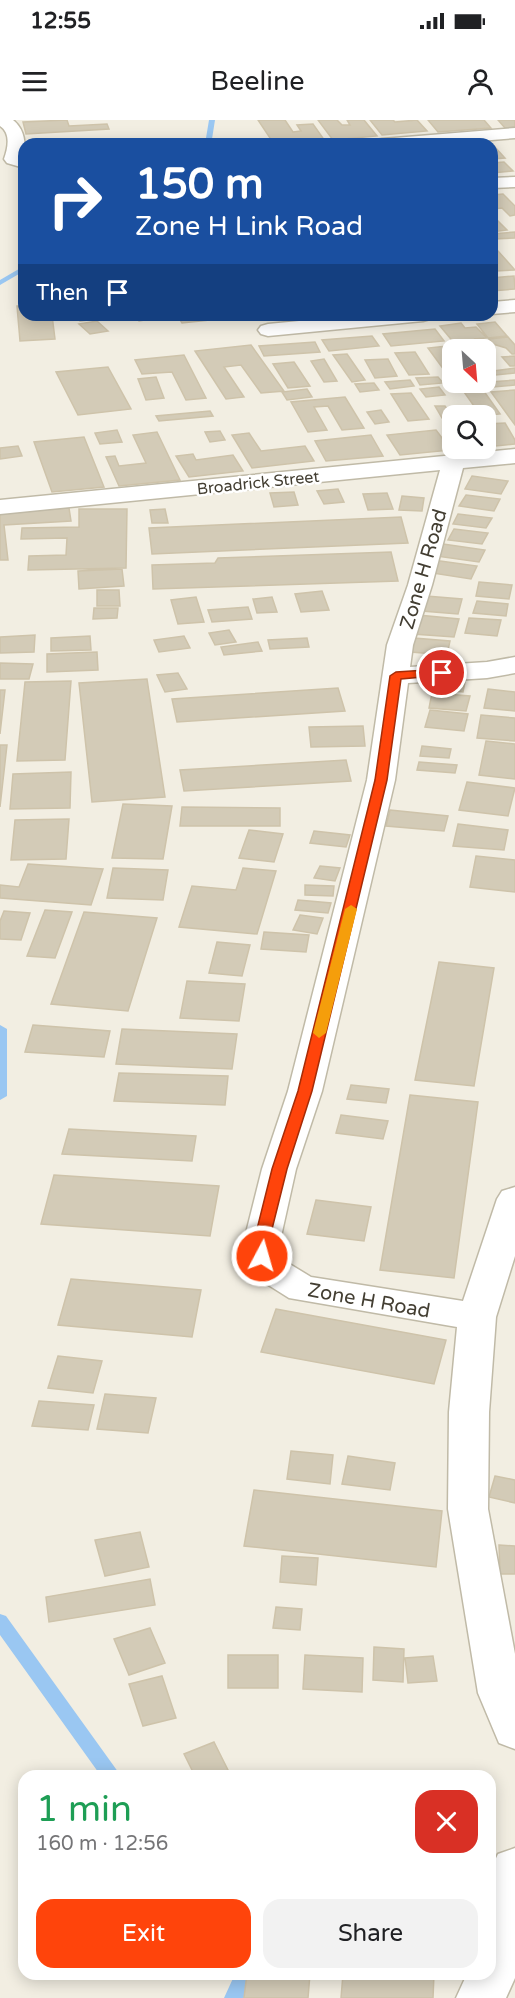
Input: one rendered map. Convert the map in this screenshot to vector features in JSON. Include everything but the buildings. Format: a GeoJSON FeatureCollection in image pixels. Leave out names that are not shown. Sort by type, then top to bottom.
{"type":"FeatureCollection","features":[{"type":"Feature","properties":{"kind":"street"},"geometry":{"type":"LineString","coordinates":[[0,121],[14,129],[18,145],[13,159],[18,161]]}},
{"type":"Feature","properties":{"kind":"street"},"geometry":{"type":"LineString","coordinates":[[462,138],[515,134]]}},
{"type":"Feature","properties":{"kind":"street"},"geometry":{"type":"LineString","coordinates":[[498,183],[515,182]]}},
{"type":"Feature","properties":{"kind":"street"},"geometry":{"type":"LineString","coordinates":[[498,307],[515,306]]}},
{"type":"Feature","properties":{"kind":"street"},"geometry":{"type":"LineString","coordinates":[[268,330],[361,321]]}},
{"type":"Feature","properties":{"kind":"street","name":"Broadrick Street"},"geometry":{"type":"LineString","coordinates":[[0,507],[515,456]]}},
{"type":"Feature","properties":{"kind":"street","name":"Zone H Road"},"geometry":{"type":"LineString","coordinates":[[453,463],[420,585],[400,645],[378,792],[305,1091],[279,1169],[262,1241],[262,1256],[275,1272],[302,1290],[477,1317]]}},
{"type":"Feature","properties":{"kind":"street"},"geometry":{"type":"LineString","coordinates":[[396,676],[488,670],[515,665]]}},
{"type":"Feature","properties":{"kind":"street"},"geometry":{"type":"LineString","coordinates":[[510,1705],[468,1509],[469,1412],[477,1317],[515,1199]]}},
{"type":"Feature","properties":{"kind":"street"},"geometry":{"type":"LineString","coordinates":[[496,1966],[509,1938],[515,1869]]}},
{"type":"Feature","properties":{"kind":"street"},"geometry":{"type":"LineString","coordinates":[[481,1998],[489,1980]]}},
{"type":"Feature","properties":{"kind":"waterway"},"geometry":{"type":"LineString","coordinates":[[209,138],[212,120]]}},
{"type":"Feature","properties":{"kind":"waterway"},"geometry":{"type":"LineString","coordinates":[[0,283],[18,272]]}},
{"type":"Feature","properties":{"kind":"waterway"},"geometry":{"type":"LineString","coordinates":[[0,1029],[0,1096]]}},
{"type":"Feature","properties":{"kind":"waterway"},"geometry":{"type":"LineString","coordinates":[[0,1621],[108,1770]]}},
{"type":"Feature","properties":{"kind":"waterway"},"geometry":{"type":"LineString","coordinates":[[234,1998],[242,1980]]}},
{"type":"Feature","properties":{"kind":"slow traffic"},"geometry":{"type":"LineString","coordinates":[[319,1033],[351,909]]}},
{"type":"Feature","properties":{"kind":"route"},"geometry":{"type":"LineString","coordinates":[[262,1256],[262,1241],[279,1169],[305,1091],[381,780],[396,676],[442,673]]}}]}
